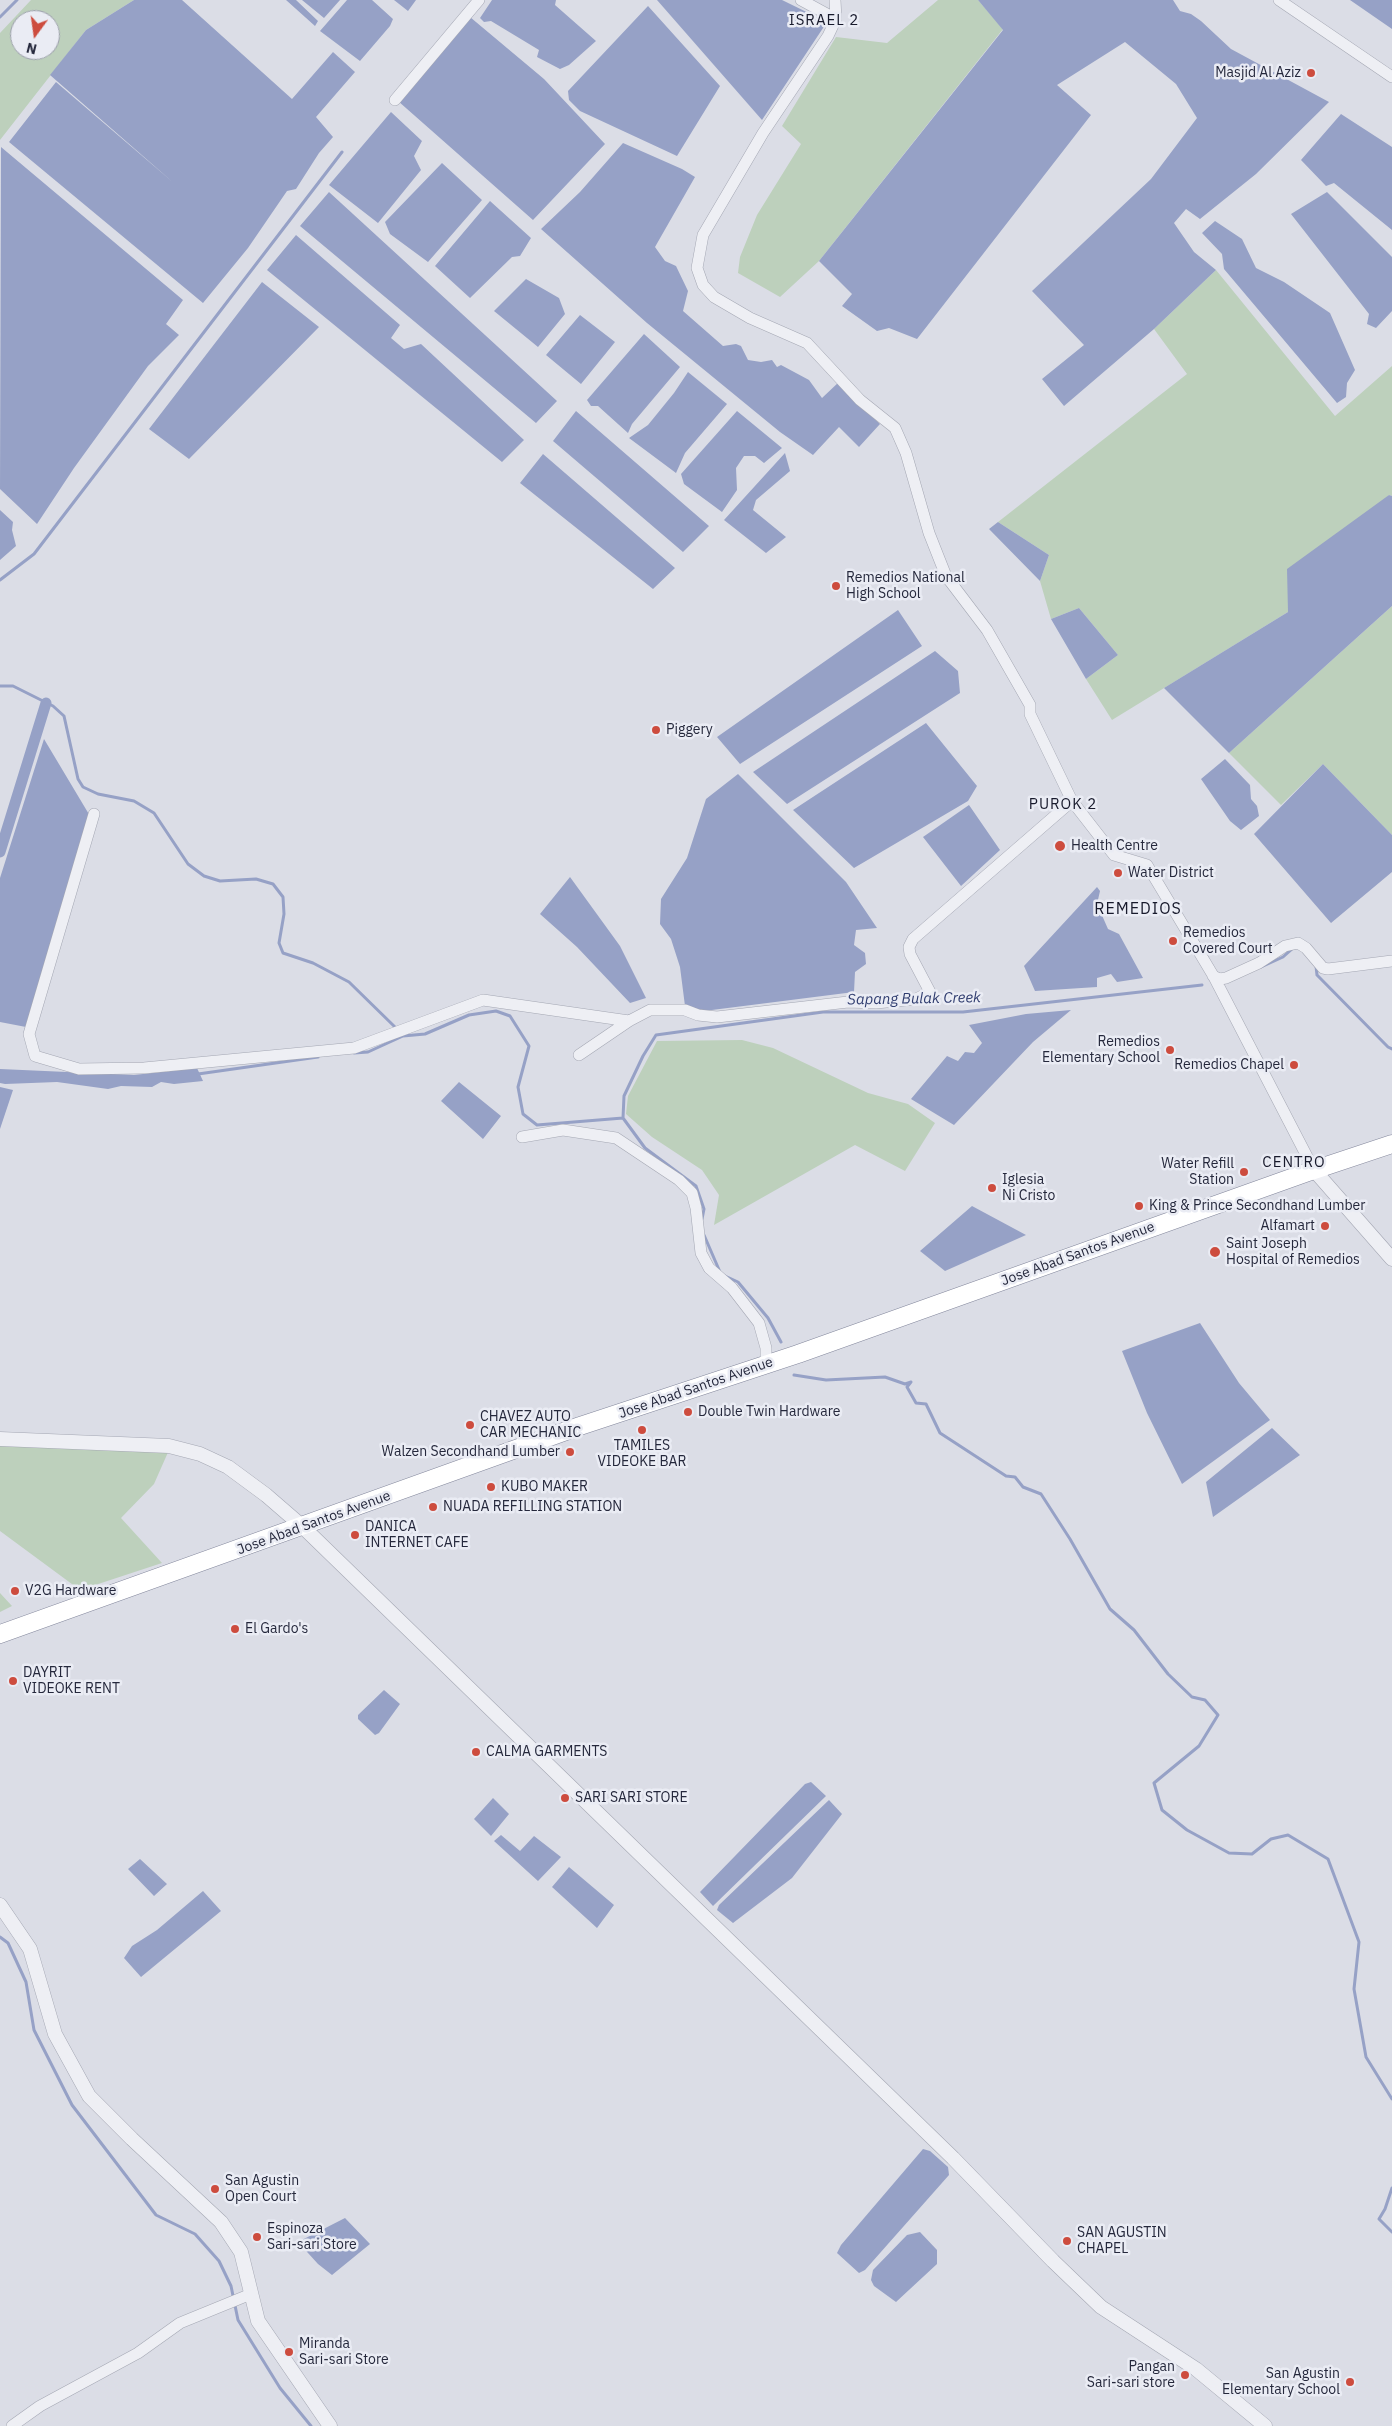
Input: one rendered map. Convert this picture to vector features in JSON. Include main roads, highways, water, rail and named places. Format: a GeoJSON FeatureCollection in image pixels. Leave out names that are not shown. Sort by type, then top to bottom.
{"type":"FeatureCollection","features":[{"type":"Feature","properties":{"kind":"highway","name":"Jose Abad Santos Avenue"},"geometry":{"type":"LineString","coordinates":[[0,1634],[303,1527],[580,1426],[624,1413],[766,1364],[1392,1144]]}},
{"type":"Feature","properties":{"kind":"water"},"geometry":{"type":"Polygon","coordinates":[[[134,0],[182,0],[292,99],[333,52],[355,72],[316,117],[333,137],[319,153],[296,189],[287,191],[248,248],[203,303],[9,142],[56,82],[175,184],[50,75],[86,30],[134,0]]]}},
{"type":"Feature","properties":{"kind":"water"},"geometry":{"type":"Polygon","coordinates":[[[286,0],[296,0],[318,21],[315,26],[286,0]]]}},
{"type":"Feature","properties":{"kind":"water"},"geometry":{"type":"Polygon","coordinates":[[[302,0],[340,0],[324,18],[302,0]]]}},
{"type":"Feature","properties":{"kind":"water"},"geometry":{"type":"Polygon","coordinates":[[[347,0],[372,0],[393,19],[390,26],[360,61],[320,31],[347,0]]]}},
{"type":"Feature","properties":{"kind":"water"},"geometry":{"type":"Polygon","coordinates":[[[394,0],[416,0],[408,11],[394,0]]]}},
{"type":"Feature","properties":{"kind":"water"},"geometry":{"type":"Polygon","coordinates":[[[492,0],[556,0],[555,5],[596,41],[569,65],[560,69],[537,57],[539,50],[491,21],[484,22],[480,18],[492,0]]]}},
{"type":"Feature","properties":{"kind":"water"},"geometry":{"type":"Polygon","coordinates":[[[657,0],[782,0],[827,22],[762,120],[657,0]]]}},
{"type":"Feature","properties":{"kind":"water"},"geometry":{"type":"Polygon","coordinates":[[[978,0],[1173,0],[1180,11],[1191,14],[1201,21],[1231,49],[1329,102],[1256,174],[1200,219],[1186,209],[1174,223],[1194,252],[1216,270],[1154,329],[1064,406],[1042,379],[1084,345],[1032,291],[1151,179],[1197,118],[1176,84],[1125,42],[1057,85],[1091,115],[917,339],[889,328],[877,331],[842,306],[852,294],[819,261],[1003,30],[978,0]]]}},
{"type":"Feature","properties":{"kind":"water"},"geometry":{"type":"Polygon","coordinates":[[[1350,0],[1392,0],[1392,29],[1350,0]]]}},
{"type":"Feature","properties":{"kind":"water"},"geometry":{"type":"Polygon","coordinates":[[[648,6],[720,86],[677,156],[580,111],[569,100],[568,91],[648,6]]]}},
{"type":"Feature","properties":{"kind":"water"},"geometry":{"type":"Polygon","coordinates":[[[470,17],[544,79],[605,144],[533,220],[398,101],[470,17]]]}},
{"type":"Feature","properties":{"kind":"water"},"geometry":{"type":"Polygon","coordinates":[[[391,112],[422,141],[414,156],[421,170],[378,223],[329,185],[391,112]]]}},
{"type":"Feature","properties":{"kind":"water"},"geometry":{"type":"Polygon","coordinates":[[[1341,114],[1392,147],[1392,230],[1334,183],[1326,186],[1301,160],[1341,114]]]}},
{"type":"Feature","properties":{"kind":"water"},"geometry":{"type":"Polygon","coordinates":[[[623,143],[682,169],[695,177],[655,247],[665,261],[676,266],[688,291],[683,311],[723,346],[736,344],[741,346],[748,360],[761,362],[772,360],[777,367],[781,365],[809,380],[822,398],[840,381],[862,407],[880,424],[859,447],[839,427],[813,455],[780,432],[647,323],[541,229],[580,192],[623,143]]]}},
{"type":"Feature","properties":{"kind":"water"},"geometry":{"type":"Polygon","coordinates":[[[1,147],[183,300],[166,324],[179,335],[148,366],[74,468],[37,524],[0,489],[1,147]]]}},
{"type":"Feature","properties":{"kind":"water"},"geometry":{"type":"Polygon","coordinates":[[[442,163],[482,200],[428,262],[390,234],[385,222],[442,163]]]}},
{"type":"Feature","properties":{"kind":"water"},"geometry":{"type":"Polygon","coordinates":[[[329,192],[557,401],[536,423],[300,226],[329,192]]]}},
{"type":"Feature","properties":{"kind":"water"},"geometry":{"type":"Polygon","coordinates":[[[1327,192],[1392,257],[1392,311],[1376,328],[1367,324],[1369,314],[1291,214],[1327,192]]]}},
{"type":"Feature","properties":{"kind":"water"},"geometry":{"type":"Polygon","coordinates":[[[490,201],[531,238],[520,256],[512,257],[470,298],[435,266],[490,201]]]}},
{"type":"Feature","properties":{"kind":"water"},"geometry":{"type":"Polygon","coordinates":[[[1215,221],[1242,239],[1256,268],[1284,282],[1330,313],[1355,370],[1347,383],[1346,397],[1337,403],[1224,269],[1222,254],[1202,233],[1215,221]]]}},
{"type":"Feature","properties":{"kind":"water"},"geometry":{"type":"Polygon","coordinates":[[[296,235],[400,325],[391,338],[404,349],[421,344],[524,440],[502,462],[267,270],[296,235]]]}},
{"type":"Feature","properties":{"kind":"water"},"geometry":{"type":"Polygon","coordinates":[[[526,279],[559,298],[565,314],[538,347],[494,311],[526,279]]]}},
{"type":"Feature","properties":{"kind":"water"},"geometry":{"type":"Polygon","coordinates":[[[262,282],[319,327],[189,459],[149,429],[262,282]]]}},
{"type":"Feature","properties":{"kind":"water"},"geometry":{"type":"Polygon","coordinates":[[[580,315],[615,342],[581,384],[546,355],[580,315]]]}},
{"type":"Feature","properties":{"kind":"water"},"geometry":{"type":"Polygon","coordinates":[[[644,334],[680,367],[632,424],[628,433],[598,406],[591,406],[587,400],[644,334]]]}},
{"type":"Feature","properties":{"kind":"water"},"geometry":{"type":"Polygon","coordinates":[[[688,372],[727,404],[685,453],[676,473],[629,438],[648,425],[688,372]]]}},
{"type":"Feature","properties":{"kind":"water"},"geometry":{"type":"Polygon","coordinates":[[[576,411],[709,526],[683,552],[553,441],[576,411]]]}},
{"type":"Feature","properties":{"kind":"water"},"geometry":{"type":"Polygon","coordinates":[[[737,411],[782,448],[764,463],[755,456],[744,456],[736,468],[737,490],[722,512],[684,484],[681,474],[737,411]]]}},
{"type":"Feature","properties":{"kind":"water"},"geometry":{"type":"Polygon","coordinates":[[[785,453],[790,471],[756,500],[753,510],[786,537],[766,553],[724,520],[785,453]]]}},
{"type":"Feature","properties":{"kind":"water"},"geometry":{"type":"Polygon","coordinates":[[[543,454],[675,568],[653,589],[520,483],[543,454]]]}},
{"type":"Feature","properties":{"kind":"water"},"geometry":{"type":"Polygon","coordinates":[[[1389,495],[1392,496],[1392,606],[1229,753],[1164,688],[1288,612],[1287,569],[1389,495]]]}},
{"type":"Feature","properties":{"kind":"water"},"geometry":{"type":"Polygon","coordinates":[[[0,510],[13,522],[12,530],[16,546],[0,560],[0,510]]]}},
{"type":"Feature","properties":{"kind":"water"},"geometry":{"type":"Polygon","coordinates":[[[998,522],[1049,555],[1040,581],[989,529],[998,522]]]}},
{"type":"Feature","properties":{"kind":"water"},"geometry":{"type":"Polygon","coordinates":[[[1079,608],[1118,655],[1086,679],[1051,619],[1079,608]]]}},
{"type":"Feature","properties":{"kind":"water"},"geometry":{"type":"Polygon","coordinates":[[[898,610],[922,646],[740,764],[717,737],[898,610]]]}},
{"type":"Feature","properties":{"kind":"water"},"geometry":{"type":"Polygon","coordinates":[[[935,651],[958,671],[960,693],[787,804],[753,772],[935,651]]]}},
{"type":"Feature","properties":{"kind":"water"},"geometry":{"type":"Polygon","coordinates":[[[926,723],[977,786],[968,801],[854,868],[793,810],[926,723]]]}},
{"type":"Feature","properties":{"kind":"water"},"geometry":{"type":"Polygon","coordinates":[[[44,739],[90,816],[26,1027],[0,1022],[0,878],[44,739]]]}},
{"type":"Feature","properties":{"kind":"water"},"geometry":{"type":"Polygon","coordinates":[[[1225,759],[1250,785],[1251,799],[1257,806],[1259,816],[1241,830],[1230,821],[1201,779],[1225,759]]]}},
{"type":"Feature","properties":{"kind":"water"},"geometry":{"type":"Polygon","coordinates":[[[1323,764],[1392,835],[1392,872],[1331,923],[1254,834],[1323,764]]]}},
{"type":"Feature","properties":{"kind":"water"},"geometry":{"type":"Polygon","coordinates":[[[738,774],[846,882],[877,928],[856,930],[854,945],[865,953],[866,964],[855,972],[854,992],[704,1011],[685,1006],[680,967],[671,939],[660,924],[661,899],[687,858],[706,799],[738,774]]]}},
{"type":"Feature","properties":{"kind":"water"},"geometry":{"type":"Polygon","coordinates":[[[969,805],[1000,850],[961,886],[923,837],[969,805]]]}},
{"type":"Feature","properties":{"kind":"water"},"geometry":{"type":"Polygon","coordinates":[[[570,877],[620,946],[646,998],[630,1003],[577,947],[540,914],[570,877]]]}},
{"type":"Feature","properties":{"kind":"water"},"geometry":{"type":"Polygon","coordinates":[[[1097,887],[1100,891],[1097,904],[1108,929],[1119,934],[1143,978],[1117,982],[1111,974],[1097,978],[1097,987],[1035,991],[1024,966],[1097,887]]]}},
{"type":"Feature","properties":{"kind":"water"},"geometry":{"type":"Polygon","coordinates":[[[1071,1010],[1033,1042],[954,1125],[911,1099],[947,1056],[958,1061],[965,1052],[974,1053],[982,1043],[969,1025],[1026,1014],[1071,1010]]]}},
{"type":"Feature","properties":{"kind":"water"},"geometry":{"type":"Polygon","coordinates":[[[197,1068],[203,1081],[174,1084],[161,1082],[152,1087],[121,1086],[108,1089],[57,1082],[0,1083],[0,1069],[134,1075],[197,1068]]]}},
{"type":"Feature","properties":{"kind":"water"},"geometry":{"type":"Polygon","coordinates":[[[459,1082],[501,1116],[483,1139],[441,1101],[459,1082]]]}},
{"type":"Feature","properties":{"kind":"water"},"geometry":{"type":"Polygon","coordinates":[[[0,1087],[13,1090],[0,1129],[0,1087]]]}},
{"type":"Feature","properties":{"kind":"water"},"geometry":{"type":"Polygon","coordinates":[[[972,1206],[1026,1235],[945,1271],[920,1251],[972,1206]]]}},
{"type":"Feature","properties":{"kind":"water"},"geometry":{"type":"Polygon","coordinates":[[[1200,1323],[1239,1383],[1270,1420],[1182,1484],[1147,1413],[1122,1351],[1200,1323]]]}},
{"type":"Feature","properties":{"kind":"water"},"geometry":{"type":"Polygon","coordinates":[[[1272,1428],[1300,1455],[1213,1517],[1206,1482],[1272,1428]]]}},
{"type":"Feature","properties":{"kind":"water"},"geometry":{"type":"Polygon","coordinates":[[[384,1690],[400,1704],[379,1733],[375,1735],[358,1719],[358,1715],[384,1690]]]}},
{"type":"Feature","properties":{"kind":"water"},"geometry":{"type":"Polygon","coordinates":[[[811,1782],[826,1796],[713,1906],[700,1892],[805,1784],[811,1782]]]}},
{"type":"Feature","properties":{"kind":"water"},"geometry":{"type":"Polygon","coordinates":[[[493,1798],[509,1814],[491,1836],[474,1819],[493,1798]]]}},
{"type":"Feature","properties":{"kind":"water"},"geometry":{"type":"Polygon","coordinates":[[[829,1800],[842,1814],[792,1878],[733,1923],[717,1910],[719,1905],[829,1800]]]}},
{"type":"Feature","properties":{"kind":"water"},"geometry":{"type":"Polygon","coordinates":[[[501,1835],[520,1851],[534,1836],[561,1857],[538,1881],[494,1841],[501,1835]]]}},
{"type":"Feature","properties":{"kind":"water"},"geometry":{"type":"Polygon","coordinates":[[[140,1859],[167,1884],[154,1896],[128,1869],[140,1859]]]}},
{"type":"Feature","properties":{"kind":"water"},"geometry":{"type":"Polygon","coordinates":[[[569,1867],[614,1905],[597,1928],[552,1887],[569,1867]]]}},
{"type":"Feature","properties":{"kind":"water"},"geometry":{"type":"Polygon","coordinates":[[[203,1891],[221,1911],[141,1977],[124,1958],[132,1946],[157,1930],[203,1891]]]}},
{"type":"Feature","properties":{"kind":"water"},"geometry":{"type":"Polygon","coordinates":[[[923,2149],[930,2151],[948,2167],[949,2175],[865,2270],[859,2273],[837,2253],[841,2245],[923,2149]]]}},
{"type":"Feature","properties":{"kind":"water"},"geometry":{"type":"Polygon","coordinates":[[[345,2218],[370,2244],[332,2275],[318,2264],[298,2242],[345,2218]]]}},
{"type":"Feature","properties":{"kind":"water"},"geometry":{"type":"Polygon","coordinates":[[[920,2232],[937,2250],[937,2264],[896,2302],[874,2286],[871,2280],[873,2270],[907,2235],[920,2232]]]}},
{"type":"Feature","properties":{"kind":"waterway"},"geometry":{"type":"LineString","coordinates":[[0,17],[17,0]]}},
{"type":"Feature","properties":{"kind":"waterway"},"geometry":{"type":"LineString","coordinates":[[0,580],[34,554],[342,152]]}},
{"type":"Feature","properties":{"kind":"waterway"},"geometry":{"type":"LineString","coordinates":[[0,686],[13,686],[53,706],[64,716],[78,779],[83,787],[98,794],[134,801],[154,813],[188,864],[204,876],[220,881],[256,879],[273,884],[283,897],[284,914],[279,943],[283,953],[313,963],[349,982],[396,1028]]}},
{"type":"Feature","properties":{"kind":"waterway"},"geometry":{"type":"LineString","coordinates":[[0,852],[46,703]]}},
{"type":"Feature","properties":{"kind":"waterway","name":"Sapang Bulak Creek"},"geometry":{"type":"LineString","coordinates":[[1261,967],[1283,957],[1292,949]]}},
{"type":"Feature","properties":{"kind":"waterway","name":"Sapang Bulak Creek"},"geometry":{"type":"LineString","coordinates":[[1316,966],[1317,975],[1392,1049]]}},
{"type":"Feature","properties":{"kind":"waterway","name":"Sapang Bulak Creek"},"geometry":{"type":"LineString","coordinates":[[702,1219],[704,1209],[696,1186],[645,1148],[623,1118],[624,1096],[643,1056],[656,1035],[823,1012],[963,1012],[1202,985]]}},
{"type":"Feature","properties":{"kind":"waterway"},"geometry":{"type":"LineString","coordinates":[[354,1053],[368,1052],[403,1036],[425,1034],[469,1015],[496,1011],[510,1016],[529,1046],[518,1087],[523,1114],[537,1125],[623,1118]]}},
{"type":"Feature","properties":{"kind":"waterway"},"geometry":{"type":"LineString","coordinates":[[198,1074],[318,1057]]}},
{"type":"Feature","properties":{"kind":"waterway"},"geometry":{"type":"LineString","coordinates":[[704,1235],[720,1272]]}},
{"type":"Feature","properties":{"kind":"waterway"},"geometry":{"type":"LineString","coordinates":[[725,1276],[738,1282],[768,1318],[781,1342]]}},
{"type":"Feature","properties":{"kind":"waterway"},"geometry":{"type":"LineString","coordinates":[[794,1375],[826,1380],[885,1377],[905,1384],[911,1382],[907,1387],[916,1403],[926,1404],[940,1433],[1006,1476],[1015,1477],[1023,1487],[1041,1494],[1070,1539],[1110,1609],[1134,1630],[1168,1674],[1192,1697],[1205,1700],[1218,1715],[1199,1746],[1154,1783],[1162,1810],[1187,1830],[1229,1853],[1252,1854],[1271,1839],[1288,1835],[1328,1859],[1359,1942],[1354,1989],[1366,2057],[1392,2099]]}},
{"type":"Feature","properties":{"kind":"waterway"},"geometry":{"type":"LineString","coordinates":[[0,1937],[8,1943],[26,1982],[34,2030],[72,2105],[156,2215],[195,2234],[219,2261],[231,2286],[238,2320],[280,2388],[311,2426]]}},
{"type":"Feature","properties":{"kind":"waterway"},"geometry":{"type":"LineString","coordinates":[[1392,2188],[1385,2209],[1379,2219],[1392,2232]]}},
{"type":"Feature","properties":{"kind":"place","name":"Masjid Al Aziz"},"geometry":{"type":"Point","coordinates":[1311,73]}},
{"type":"Feature","properties":{"kind":"place","name":"Remedios National High School"},"geometry":{"type":"Point","coordinates":[836,586]}},
{"type":"Feature","properties":{"kind":"place","name":"Piggery"},"geometry":{"type":"Point","coordinates":[656,730]}},
{"type":"Feature","properties":{"kind":"place","name":"Health Centre"},"geometry":{"type":"Point","coordinates":[1060,846]}},
{"type":"Feature","properties":{"kind":"place","name":"Water District"},"geometry":{"type":"Point","coordinates":[1118,873]}},
{"type":"Feature","properties":{"kind":"place","name":"Remedios Covered Court"},"geometry":{"type":"Point","coordinates":[1173,941]}},
{"type":"Feature","properties":{"kind":"place","name":"Remedios Elementary School"},"geometry":{"type":"Point","coordinates":[1170,1050]}},
{"type":"Feature","properties":{"kind":"place","name":"Remedios Chapel"},"geometry":{"type":"Point","coordinates":[1294,1065]}},
{"type":"Feature","properties":{"kind":"place","name":"Water Refill Station"},"geometry":{"type":"Point","coordinates":[1244,1172]}},
{"type":"Feature","properties":{"kind":"place","name":"Iglesia Ni Cristo"},"geometry":{"type":"Point","coordinates":[992,1188]}},
{"type":"Feature","properties":{"kind":"place","name":"King & Prince Secondhand Lumber"},"geometry":{"type":"Point","coordinates":[1139,1206]}},
{"type":"Feature","properties":{"kind":"place","name":"Alfamart"},"geometry":{"type":"Point","coordinates":[1325,1226]}},
{"type":"Feature","properties":{"kind":"place","name":"Saint Joseph Hospital of Remedios"},"geometry":{"type":"Point","coordinates":[1215,1252]}},
{"type":"Feature","properties":{"kind":"place","name":"Double Twin Hardware"},"geometry":{"type":"Point","coordinates":[688,1412]}},
{"type":"Feature","properties":{"kind":"place","name":"CHAVEZ AUTO CAR MECHANIC"},"geometry":{"type":"Point","coordinates":[470,1425]}},
{"type":"Feature","properties":{"kind":"place","name":"TAMILES VIDEOKE BAR"},"geometry":{"type":"Point","coordinates":[642,1430]}},
{"type":"Feature","properties":{"kind":"place","name":"Walzen Secondhand Lumber"},"geometry":{"type":"Point","coordinates":[570,1452]}},
{"type":"Feature","properties":{"kind":"place","name":"KUBO MAKER"},"geometry":{"type":"Point","coordinates":[491,1487]}},
{"type":"Feature","properties":{"kind":"place","name":"NUADA REFILLING STATION"},"geometry":{"type":"Point","coordinates":[433,1507]}},
{"type":"Feature","properties":{"kind":"place","name":"DANICA INTERNET CAFE"},"geometry":{"type":"Point","coordinates":[355,1535]}},
{"type":"Feature","properties":{"kind":"place","name":"V2G Hardware"},"geometry":{"type":"Point","coordinates":[15,1591]}},
{"type":"Feature","properties":{"kind":"place","name":"El Gardo's"},"geometry":{"type":"Point","coordinates":[235,1629]}},
{"type":"Feature","properties":{"kind":"place","name":"DAYRIT VIDEOKE RENT"},"geometry":{"type":"Point","coordinates":[13,1681]}},
{"type":"Feature","properties":{"kind":"place","name":"CALMA GARMENTS"},"geometry":{"type":"Point","coordinates":[476,1752]}},
{"type":"Feature","properties":{"kind":"place","name":"SARI SARI STORE"},"geometry":{"type":"Point","coordinates":[565,1798]}},
{"type":"Feature","properties":{"kind":"place","name":"San Agustin Open Court"},"geometry":{"type":"Point","coordinates":[215,2189]}},
{"type":"Feature","properties":{"kind":"place","name":"Espinoza Sari-sari Store"},"geometry":{"type":"Point","coordinates":[257,2237]}},
{"type":"Feature","properties":{"kind":"place","name":"SAN AGUSTIN CHAPEL"},"geometry":{"type":"Point","coordinates":[1067,2241]}},
{"type":"Feature","properties":{"kind":"place","name":"Miranda Sari-sari Store"},"geometry":{"type":"Point","coordinates":[289,2352]}},
{"type":"Feature","properties":{"kind":"place","name":"Pangan Sari-sari store"},"geometry":{"type":"Point","coordinates":[1185,2375]}},
{"type":"Feature","properties":{"kind":"place","name":"San Agustin Elementary School"},"geometry":{"type":"Point","coordinates":[1350,2382]}},
{"type":"Feature","properties":{"kind":"district","name":"ISRAEL 2"},"geometry":{"type":"Point","coordinates":[824,21]}},
{"type":"Feature","properties":{"kind":"district","name":"PUROK 2"},"geometry":{"type":"Point","coordinates":[1063,805]}},
{"type":"Feature","properties":{"kind":"district","name":"REMEDIOS"},"geometry":{"type":"Point","coordinates":[1138,909]}},
{"type":"Feature","properties":{"kind":"district","name":"CENTRO"},"geometry":{"type":"Point","coordinates":[1294,1163]}}]}
